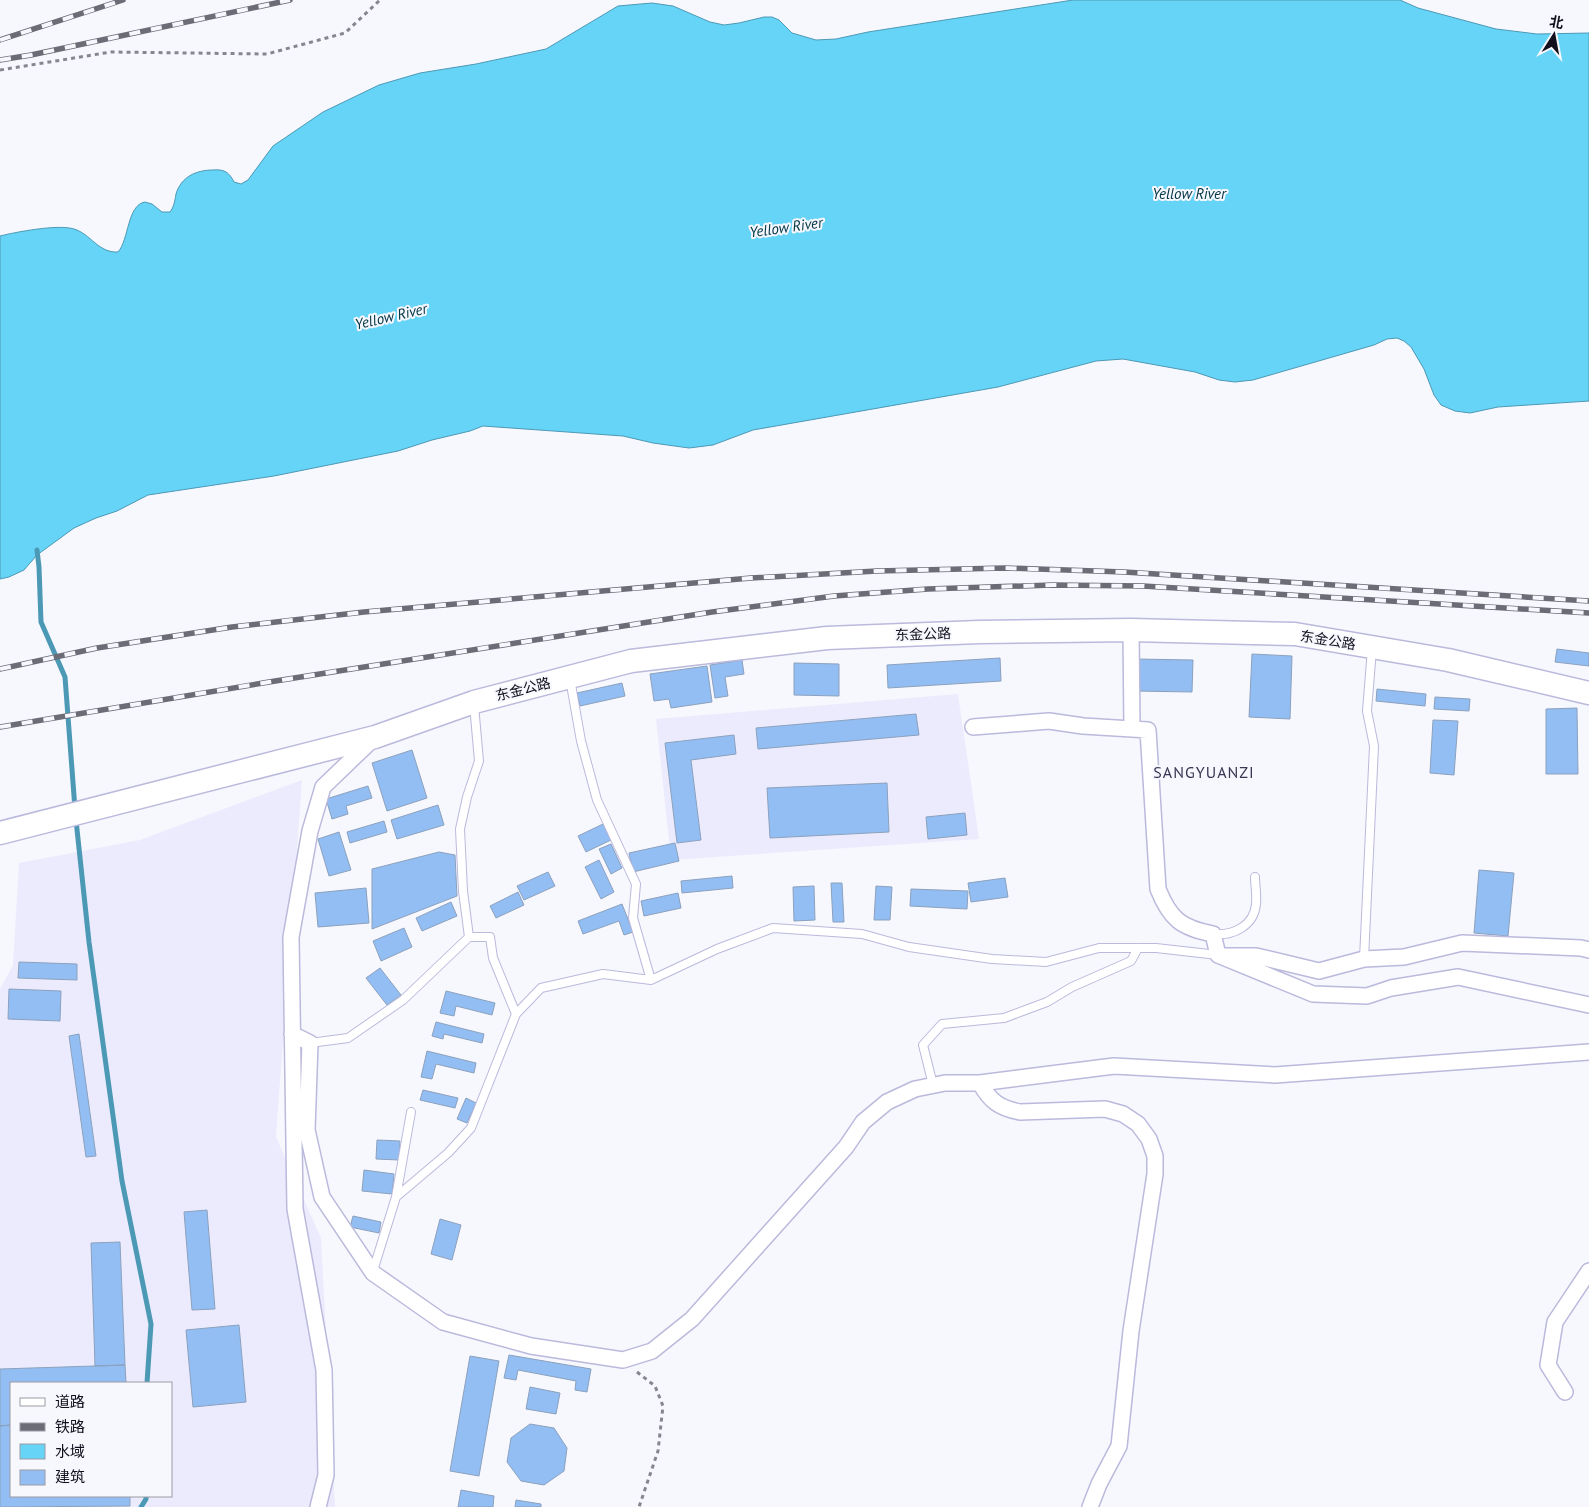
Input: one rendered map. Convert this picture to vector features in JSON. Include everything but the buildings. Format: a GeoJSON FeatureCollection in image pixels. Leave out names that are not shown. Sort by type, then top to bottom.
{"type":"FeatureCollection","features":[{"type":"Feature","properties":{"kind":"main road","name":"东金公路"},"geometry":{"type":"LineString","coordinates":[[0,833],[374,737],[474,702],[631,661],[827,638],[979,632],[1132,630],[1295,634],[1448,660],[1589,693]]}},
{"type":"Feature","properties":{"kind":"street"},"geometry":{"type":"LineString","coordinates":[[1132,630],[1132,729]]}},
{"type":"Feature","properties":{"kind":"street"},"geometry":{"type":"LineString","coordinates":[[973,727],[1049,721],[1083,726],[1148,730],[1158,889],[1165,907],[1178,921],[1194,931],[1213,934],[1218,956]]}},
{"type":"Feature","properties":{"kind":"street"},"geometry":{"type":"LineString","coordinates":[[318,1507],[326,1475],[324,1370],[295,1209],[291,937],[310,831],[323,788],[374,737]]}},
{"type":"Feature","properties":{"kind":"street"},"geometry":{"type":"LineString","coordinates":[[1218,956],[1256,956],[1319,971],[1364,959],[1404,957],[1462,943],[1581,948],[1589,950]]}},
{"type":"Feature","properties":{"kind":"street"},"geometry":{"type":"LineString","coordinates":[[1218,956],[1313,994],[1367,996],[1390,988],[1458,977],[1589,1005]]}},
{"type":"Feature","properties":{"kind":"street"},"geometry":{"type":"LineString","coordinates":[[292,1034],[310,1043],[307,1130],[322,1197],[373,1273],[443,1322],[531,1346],[623,1360],[652,1351],[692,1320],[846,1147],[863,1122],[887,1102],[914,1088],[945,1083],[980,1083],[1114,1066],[1275,1075],[1589,1052]]}},
{"type":"Feature","properties":{"kind":"street"},"geometry":{"type":"LineString","coordinates":[[980,1083],[986,1094],[995,1103],[1007,1109],[1020,1112],[1105,1109],[1122,1114],[1138,1124],[1149,1139],[1155,1156],[1155,1174],[1131,1331],[1119,1446],[1099,1484],[1090,1507]]}},
{"type":"Feature","properties":{"kind":"street"},"geometry":{"type":"LineString","coordinates":[[1565,1392],[1548,1365],[1556,1322],[1589,1271]]}},
{"type":"Feature","properties":{"kind":"lane"},"geometry":{"type":"LineString","coordinates":[[1364,959],[1374,746],[1367,711],[1372,647]]}},
{"type":"Feature","properties":{"kind":"lane"},"geometry":{"type":"LineString","coordinates":[[570,677],[581,741],[597,800],[636,884],[632,918],[651,980]]}},
{"type":"Feature","properties":{"kind":"lane"},"geometry":{"type":"LineString","coordinates":[[470,937],[463,891],[460,829],[467,797],[479,761],[474,702]]}},
{"type":"Feature","properties":{"kind":"lane"},"geometry":{"type":"LineString","coordinates":[[1213,934],[1225,935],[1236,932],[1252,916],[1256,905],[1255,876]]}},
{"type":"Feature","properties":{"kind":"lane"},"geometry":{"type":"LineString","coordinates":[[396,1197],[448,1153],[471,1128],[516,1014],[541,988],[603,974],[651,980],[717,949],[773,928],[862,934],[909,947],[992,959],[1046,962],[1098,948],[1156,948],[1218,956]]}},
{"type":"Feature","properties":{"kind":"lane"},"geometry":{"type":"LineString","coordinates":[[310,1043],[348,1038],[403,1000],[470,937],[490,937],[493,958],[516,1014]]}},
{"type":"Feature","properties":{"kind":"lane"},"geometry":{"type":"LineString","coordinates":[[934,1085],[923,1044],[942,1024],[1004,1018],[1047,1002],[1072,987],[1130,961],[1138,948]]}},
{"type":"Feature","properties":{"kind":"lane"},"geometry":{"type":"LineString","coordinates":[[373,1273],[396,1197],[411,1112]]}},
{"type":"Feature","properties":{"kind":"path"},"geometry":{"type":"LineString","coordinates":[[0,70],[111,52],[267,54],[345,33],[380,0]]}},
{"type":"Feature","properties":{"kind":"path"},"geometry":{"type":"LineString","coordinates":[[623,1360],[655,1386],[663,1406],[658,1452],[639,1507]]}},
{"type":"Feature","properties":{"kind":"shaded area"},"geometry":{"type":"Polygon","coordinates":[[[958,694],[979,839],[671,860],[656,719],[958,694]]]}},
{"type":"Feature","properties":{"kind":"shaded area"},"geometry":{"type":"Polygon","coordinates":[[[302,780],[276,1137],[321,1238],[335,1507],[0,1507],[0,989],[13,965],[19,863],[140,840],[302,780]]]}},
{"type":"Feature","properties":{"kind":"water","name":"Yellow River"},"geometry":{"type":"Polygon","coordinates":[[[1073,0],[1400,0],[1418,8],[1496,29],[1537,34],[1589,33],[1589,401],[1498,407],[1470,413],[1455,411],[1441,405],[1434,395],[1424,369],[1411,347],[1397,338],[1387,339],[1374,345],[1253,380],[1235,382],[1219,380],[1195,372],[1123,359],[1096,361],[998,387],[753,430],[713,445],[689,448],[653,443],[623,436],[483,426],[398,451],[274,476],[148,495],[117,511],[74,528],[37,555],[24,570],[0,579],[0,236],[37,229],[67,228],[80,231],[105,250],[118,252],[122,247],[131,216],[135,209],[145,202],[152,204],[162,212],[170,212],[178,188],[185,179],[195,173],[207,170],[220,170],[226,172],[234,182],[241,184],[248,180],[273,146],[323,112],[379,85],[420,73],[476,64],[546,49],[618,6],[652,3],[673,6],[710,22],[724,25],[772,17],[779,20],[792,33],[816,40],[836,39],[868,32],[1073,0]]]}},
{"type":"Feature","properties":{"kind":"waterway"},"geometry":{"type":"LineString","coordinates":[[37,550],[41,622],[65,677],[75,809]]}},
{"type":"Feature","properties":{"kind":"waterway"},"geometry":{"type":"LineString","coordinates":[[76,820],[89,942],[122,1181],[151,1324],[147,1382]]}},
{"type":"Feature","properties":{"kind":"waterway"},"geometry":{"type":"LineString","coordinates":[[141,1507],[146,1497]]}},
{"type":"Feature","properties":{"kind":"railway"},"geometry":{"type":"LineString","coordinates":[[0,40],[123,0]]}},
{"type":"Feature","properties":{"kind":"railway"},"geometry":{"type":"LineString","coordinates":[[0,60],[290,0]]}},
{"type":"Feature","properties":{"kind":"railway"},"geometry":{"type":"LineString","coordinates":[[0,669],[97,648],[232,627],[364,612],[751,578],[877,571],[1005,568],[1124,572],[1589,601]]}},
{"type":"Feature","properties":{"kind":"railway"},"geometry":{"type":"LineString","coordinates":[[0,727],[269,682],[712,612],[834,596],[928,589],[1053,585],[1143,586],[1589,613]]}},
{"type":"Feature","properties":{"kind":"district","name":"SANGYUANZI"},"geometry":{"type":"Point","coordinates":[1204,772]}}]}
